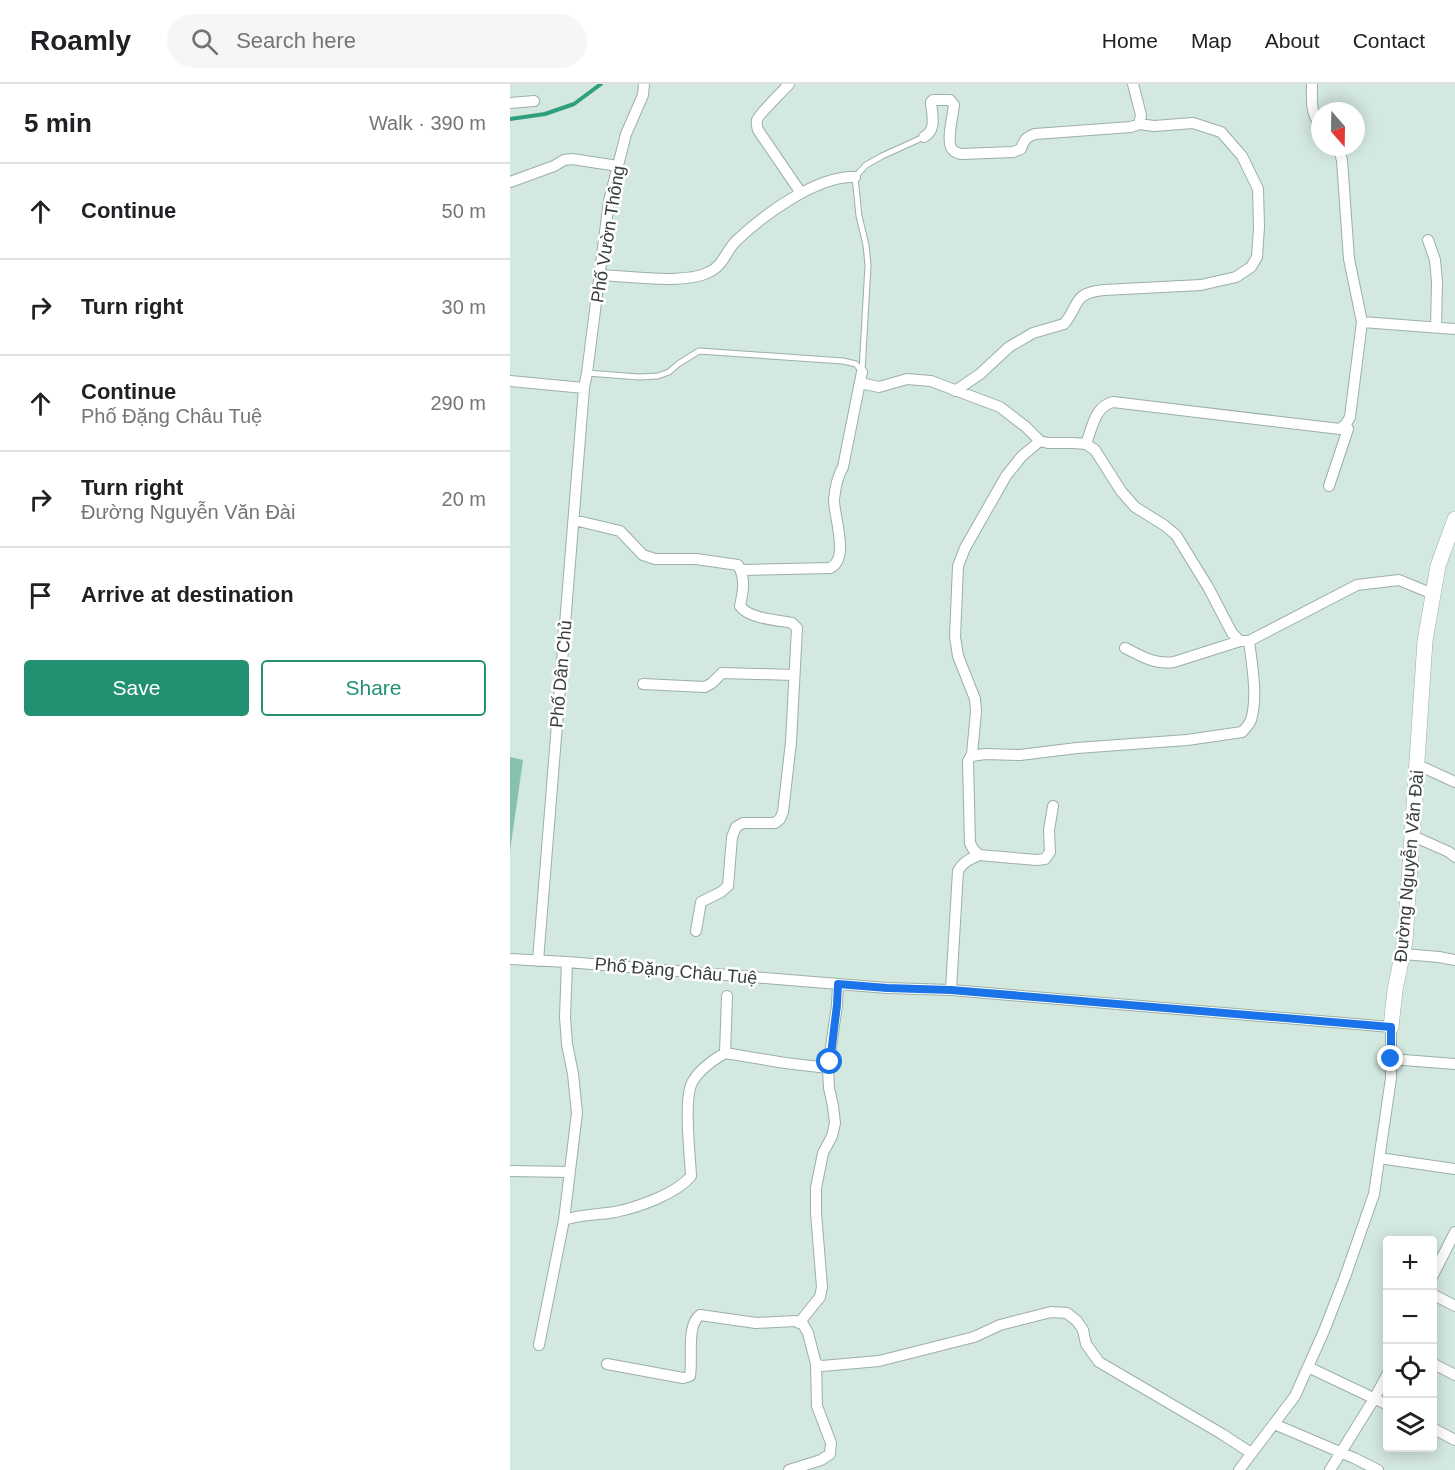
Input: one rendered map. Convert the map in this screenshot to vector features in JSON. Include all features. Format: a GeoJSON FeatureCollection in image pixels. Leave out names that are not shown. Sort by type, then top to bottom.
{"type":"FeatureCollection","features":[{"type":"Feature","properties":{"kind":"street","name":"Phố Vườn Thông"},"geometry":{"type":"LineString","coordinates":[[584,388],[609,201],[626,134],[643,94],[644,84]]}},
{"type":"Feature","properties":{"kind":"street"},"geometry":{"type":"LineString","coordinates":[[789,84],[757,117],[756,123],[801,193]]}},
{"type":"Feature","properties":{"kind":"street"},"geometry":{"type":"LineString","coordinates":[[1133,84],[1141,115],[1139,124]]}},
{"type":"Feature","properties":{"kind":"street"},"geometry":{"type":"LineString","coordinates":[[1312,84],[1312,102]]}},
{"type":"Feature","properties":{"kind":"street"},"geometry":{"type":"LineString","coordinates":[[924,137],[933,129],[931,102],[936,100],[953,102],[951,147],[954,152],[961,154],[1013,153],[1021,149],[1026,137],[1035,134],[1131,127],[1139,124],[1154,126],[1193,123],[1221,132],[1242,156],[1258,189],[1257,257],[1251,267],[1236,277],[1201,285],[1094,291],[1077,301],[1064,324],[1033,333],[1009,347],[980,374],[955,391]]}},
{"type":"Feature","properties":{"kind":"street"},"geometry":{"type":"LineString","coordinates":[[510,103],[534,101]]}},
{"type":"Feature","properties":{"kind":"street"},"geometry":{"type":"LineString","coordinates":[[1086,444],[1098,411],[1113,402],[1340,429],[1346,424],[1350,417],[1362,322],[1349,260],[1341,156]]}},
{"type":"Feature","properties":{"kind":"street"},"geometry":{"type":"LineString","coordinates":[[510,182],[555,166],[564,160],[572,159],[618,166]]}},
{"type":"Feature","properties":{"kind":"street"},"geometry":{"type":"LineString","coordinates":[[600,275],[686,278],[708,273],[719,267],[742,236],[765,217],[801,193],[843,176],[855,177]]}},
{"type":"Feature","properties":{"kind":"street"},"geometry":{"type":"LineString","coordinates":[[1428,240],[1435,260],[1436,327]]}},
{"type":"Feature","properties":{"kind":"street"},"geometry":{"type":"LineString","coordinates":[[1362,322],[1455,329]]}},
{"type":"Feature","properties":{"kind":"street"},"geometry":{"type":"LineString","coordinates":[[741,571],[830,568],[838,562],[839,526],[834,502],[838,475],[843,467],[861,378],[879,387],[907,379],[931,381],[1000,407],[1040,441],[1086,444],[1095,450],[1134,507],[1176,535],[1208,587],[1232,633],[1244,641],[1253,679],[1253,708],[1250,723],[1242,732],[1187,740],[1077,748],[1020,755],[970,756]]}},
{"type":"Feature","properties":{"kind":"street"},"geometry":{"type":"LineString","coordinates":[[510,381],[584,388]]}},
{"type":"Feature","properties":{"kind":"street","name":"Phố Dân Chủ"},"geometry":{"type":"LineString","coordinates":[[538,961],[584,388]]}},
{"type":"Feature","properties":{"kind":"street"},"geometry":{"type":"LineString","coordinates":[[1329,486],[1348,429],[1346,424]]}},
{"type":"Feature","properties":{"kind":"street"},"geometry":{"type":"LineString","coordinates":[[978,855],[970,843],[968,761],[972,754],[975,699],[958,656],[955,637],[958,566],[965,548],[1006,476],[1022,456],[1040,441]]}},
{"type":"Feature","properties":{"kind":"street","name":"Đường Nguyễn Văn Đài"},"geometry":{"type":"LineString","coordinates":[[1241,1469],[1295,1396],[1324,1331],[1374,1194],[1391,1077],[1391,1027],[1395,990],[1405,941],[1425,641],[1438,566],[1455,519]]}},
{"type":"Feature","properties":{"kind":"street"},"geometry":{"type":"LineString","coordinates":[[574,520],[620,531],[643,555],[655,559],[696,559],[738,565],[744,585],[740,606],[743,611],[792,622],[797,628],[791,742],[783,812],[776,823],[743,823],[736,827],[732,837],[728,886],[701,902],[696,932]]}},
{"type":"Feature","properties":{"kind":"street"},"geometry":{"type":"LineString","coordinates":[[1125,648],[1156,663],[1174,662],[1244,641],[1356,585],[1399,580],[1433,594]]}},
{"type":"Feature","properties":{"kind":"street"},"geometry":{"type":"LineString","coordinates":[[643,684],[705,687],[722,673],[794,675]]}},
{"type":"Feature","properties":{"kind":"street"},"geometry":{"type":"LineString","coordinates":[[1418,765],[1455,782]]}},
{"type":"Feature","properties":{"kind":"street"},"geometry":{"type":"LineString","coordinates":[[1053,806],[1049,830],[1050,852],[1045,859],[978,855],[967,861],[958,871],[951,990],[1391,1027]]}},
{"type":"Feature","properties":{"kind":"street"},"geometry":{"type":"LineString","coordinates":[[1413,836],[1455,857]]}},
{"type":"Feature","properties":{"kind":"street"},"geometry":{"type":"LineString","coordinates":[[1403,954],[1455,960]]}},
{"type":"Feature","properties":{"kind":"street","name":"Phố Đặng Châu Tuệ"},"geometry":{"type":"LineString","coordinates":[[510,959],[887,988],[951,990]]}},
{"type":"Feature","properties":{"kind":"street"},"geometry":{"type":"LineString","coordinates":[[539,1345],[564,1220],[577,1113],[565,1017],[567,962]]}},
{"type":"Feature","properties":{"kind":"street"},"geometry":{"type":"LineString","coordinates":[[799,1323],[820,1297],[822,1287],[816,1188],[823,1153],[832,1136],[835,1123],[828,1068],[841,984]]}},
{"type":"Feature","properties":{"kind":"street"},"geometry":{"type":"LineString","coordinates":[[725,1053],[727,996]]}},
{"type":"Feature","properties":{"kind":"street"},"geometry":{"type":"LineString","coordinates":[[564,1220],[577,1215],[616,1212],[643,1204],[686,1183],[691,1176],[688,1109],[691,1086],[698,1074],[716,1058],[725,1053],[828,1068]]}},
{"type":"Feature","properties":{"kind":"street"},"geometry":{"type":"LineString","coordinates":[[1391,1059],[1455,1064]]}},
{"type":"Feature","properties":{"kind":"street"},"geometry":{"type":"LineString","coordinates":[[1379,1158],[1455,1169]]}},
{"type":"Feature","properties":{"kind":"street"},"geometry":{"type":"LineString","coordinates":[[510,1171],[570,1172]]}},
{"type":"Feature","properties":{"kind":"street"},"geometry":{"type":"LineString","coordinates":[[1437,1267],[1455,1233]]}},
{"type":"Feature","properties":{"kind":"street"},"geometry":{"type":"LineString","coordinates":[[1437,1297],[1455,1306]]}},
{"type":"Feature","properties":{"kind":"street"},"geometry":{"type":"LineString","coordinates":[[816,1364],[822,1366],[879,1361],[974,1337],[1000,1326],[1050,1312],[1067,1313],[1083,1330],[1086,1344],[1099,1362],[1251,1453]]}},
{"type":"Feature","properties":{"kind":"street"},"geometry":{"type":"LineString","coordinates":[[607,1364],[683,1378],[690,1376],[692,1329],[695,1318],[700,1315],[756,1323],[795,1321],[802,1324],[808,1333],[816,1364],[817,1406],[831,1443],[830,1454],[821,1461],[789,1470]]}},
{"type":"Feature","properties":{"kind":"street"},"geometry":{"type":"LineString","coordinates":[[1437,1366],[1455,1375]]}},
{"type":"Feature","properties":{"kind":"street"},"geometry":{"type":"LineString","coordinates":[[1308,1367],[1383,1403]]}},
{"type":"Feature","properties":{"kind":"street"},"geometry":{"type":"LineString","coordinates":[[1330,1470],[1383,1382]]}},
{"type":"Feature","properties":{"kind":"street"},"geometry":{"type":"LineString","coordinates":[[1274,1424],[1342,1452],[1378,1470]]}},
{"type":"Feature","properties":{"kind":"street"},"geometry":{"type":"LineString","coordinates":[[1437,1431],[1455,1440]]}},
{"type":"Feature","properties":{"kind":"lane"},"geometry":{"type":"LineString","coordinates":[[861,378],[868,265],[855,177],[866,165],[924,137]]}},
{"type":"Feature","properties":{"kind":"lane"},"geometry":{"type":"LineString","coordinates":[[587,373],[639,377],[658,376],[669,372],[699,351],[843,361],[856,364],[861,378]]}},
{"type":"Feature","properties":{"kind":"green space"},"geometry":{"type":"Polygon","coordinates":[[[510,757],[523,760],[510,851],[510,757]]]}},
{"type":"Feature","properties":{"kind":"waterway"},"geometry":{"type":"LineString","coordinates":[[510,119],[545,114],[574,104],[601,84]]}},
{"type":"Feature","properties":{"kind":"route"},"geometry":{"type":"LineString","coordinates":[[830,1062],[838,984],[951,990],[1391,1027],[1391,1059]]}}]}
